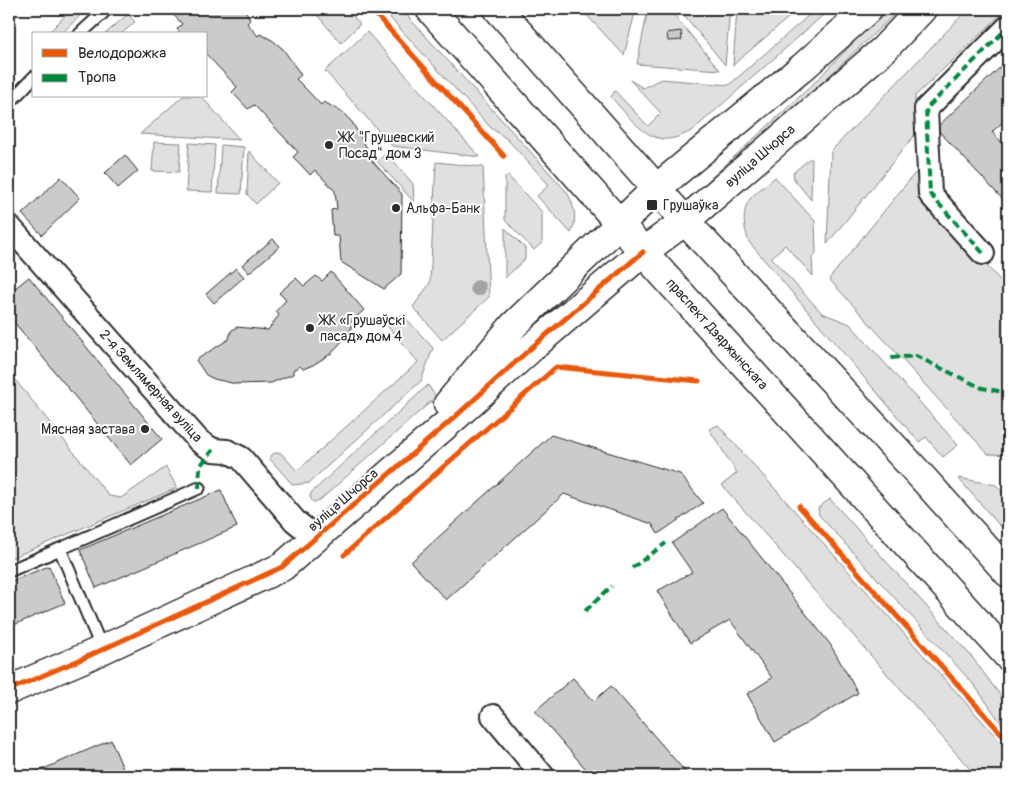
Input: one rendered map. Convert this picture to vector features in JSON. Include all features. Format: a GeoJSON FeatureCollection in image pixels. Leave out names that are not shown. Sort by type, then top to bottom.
{"type":"FeatureCollection","features":[{"type":"Feature","properties":{"kind":"main road","name":"праспект Дзяржынскага"},"geometry":{"type":"LineString","coordinates":[[430,9],[644,252],[1008,656]]}},
{"type":"Feature","properties":{"kind":"main road"},"geometry":{"type":"LineString","coordinates":[[498,9],[685,221],[1008,574]]}},
{"type":"Feature","properties":{"kind":"main road","name":"вуліца Шчорса"},"geometry":{"type":"LineString","coordinates":[[247,582],[272,557],[447,405],[514,325],[657,188],[804,67],[868,9]]}},
{"type":"Feature","properties":{"kind":"main road","name":"вуліца Шчорса"},"geometry":{"type":"LineString","coordinates":[[9,690],[282,568],[530,349],[644,252],[685,221],[884,49],[922,9]]}},
{"type":"Feature","properties":{"kind":"street"},"geometry":{"type":"LineString","coordinates":[[983,254],[930,194],[926,109],[1008,27]]}},
{"type":"Feature","properties":{"kind":"street","name":"2-я Землямерная вуліца"},"geometry":{"type":"LineString","coordinates":[[9,226],[199,441],[213,450],[227,451],[241,458],[295,522],[305,529]]}},
{"type":"Feature","properties":{"kind":"street"},"geometry":{"type":"LineString","coordinates":[[493,716],[543,776]]}},
{"type":"Feature","properties":{"kind":"lane"},"geometry":{"type":"LineString","coordinates":[[82,32],[107,9]]}},
{"type":"Feature","properties":{"kind":"lane"},"geometry":{"type":"LineString","coordinates":[[9,102],[32,79]]}},
{"type":"Feature","properties":{"kind":"lane"},"geometry":{"type":"LineString","coordinates":[[9,571],[199,488]]}},
{"type":"Feature","properties":{"kind":"lane"},"geometry":{"type":"LineString","coordinates":[[60,549],[102,650]]}},
{"type":"Feature","properties":{"kind":"shaded area"},"geometry":{"type":"Polygon","coordinates":[[[72,9],[87,9],[63,32],[49,32],[72,9]]]}},
{"type":"Feature","properties":{"kind":"shaded area"},"geometry":{"type":"Polygon","coordinates":[[[312,9],[347,9],[360,24],[341,43],[312,9]]]}},
{"type":"Feature","properties":{"kind":"shaded area"},"geometry":{"type":"Polygon","coordinates":[[[382,9],[401,9],[567,192],[572,202],[575,217],[571,233],[537,196],[549,185],[507,139],[491,128],[382,9]]]}},
{"type":"Feature","properties":{"kind":"shaded area"},"geometry":{"type":"Polygon","coordinates":[[[581,9],[636,9],[624,55],[581,9]]]}},
{"type":"Feature","properties":{"kind":"shaded area"},"geometry":{"type":"Polygon","coordinates":[[[648,9],[669,9],[720,70],[637,64],[648,9]]]}},
{"type":"Feature","properties":{"kind":"shaded area"},"geometry":{"type":"Polygon","coordinates":[[[679,9],[730,9],[725,65],[679,9]]]}},
{"type":"Feature","properties":{"kind":"shaded area"},"geometry":{"type":"Polygon","coordinates":[[[737,9],[785,9],[788,18],[733,65],[737,9]]]}},
{"type":"Feature","properties":{"kind":"shaded area"},"geometry":{"type":"Polygon","coordinates":[[[816,9],[830,9],[692,131],[681,136],[664,139],[646,133],[611,97],[615,91],[648,126],[661,113],[630,80],[643,88],[661,79],[729,85],[816,9]]]}},
{"type":"Feature","properties":{"kind":"shaded area"},"geometry":{"type":"Polygon","coordinates":[[[886,9],[900,9],[804,100],[697,196],[695,193],[811,86],[886,9]]]}},
{"type":"Feature","properties":{"kind":"shaded area"},"geometry":{"type":"Polygon","coordinates":[[[968,9],[1007,9],[915,96],[917,132],[827,244],[831,151],[968,9]]]}},
{"type":"Feature","properties":{"kind":"shaded area"},"geometry":{"type":"Polygon","coordinates":[[[128,14],[135,22],[123,32],[107,32],[128,14]]]}},
{"type":"Feature","properties":{"kind":"shaded area"},"geometry":{"type":"Polygon","coordinates":[[[367,32],[480,157],[392,146],[325,71],[367,32]]]}},
{"type":"Feature","properties":{"kind":"shaded area"},"geometry":{"type":"Polygon","coordinates":[[[181,98],[203,98],[240,140],[140,134],[181,98]]]}},
{"type":"Feature","properties":{"kind":"shaded area"},"geometry":{"type":"Polygon","coordinates":[[[154,142],[181,143],[179,172],[152,171],[154,142]]]}},
{"type":"Feature","properties":{"kind":"shaded area"},"geometry":{"type":"Polygon","coordinates":[[[189,143],[215,145],[212,192],[186,191],[189,143]]]}},
{"type":"Feature","properties":{"kind":"shaded area"},"geometry":{"type":"Polygon","coordinates":[[[221,145],[244,147],[241,194],[218,193],[221,145]]]}},
{"type":"Feature","properties":{"kind":"shaded area"},"geometry":{"type":"Polygon","coordinates":[[[249,151],[278,183],[256,204],[247,194],[249,151]]]}},
{"type":"Feature","properties":{"kind":"shaded area"},"geometry":{"type":"Polygon","coordinates":[[[387,153],[413,184],[414,202],[377,161],[387,153]]]}},
{"type":"Feature","properties":{"kind":"shaded area"},"geometry":{"type":"Polygon","coordinates":[[[809,159],[812,159],[811,200],[794,179],[793,173],[809,159]]]}},
{"type":"Feature","properties":{"kind":"shaded area"},"geometry":{"type":"Polygon","coordinates":[[[436,162],[483,167],[489,297],[442,340],[413,307],[430,283],[436,162]]]}},
{"type":"Feature","properties":{"kind":"shaded area"},"geometry":{"type":"Polygon","coordinates":[[[915,173],[923,180],[922,194],[1008,289],[1008,455],[988,454],[829,279],[915,173]]]}},
{"type":"Feature","properties":{"kind":"shaded area"},"geometry":{"type":"Polygon","coordinates":[[[507,175],[542,212],[542,243],[534,250],[505,220],[505,177],[507,175]]]}},
{"type":"Feature","properties":{"kind":"shaded area"},"geometry":{"type":"Polygon","coordinates":[[[775,177],[815,221],[816,253],[812,258],[813,276],[785,245],[771,258],[822,313],[850,324],[958,445],[943,457],[926,437],[919,442],[749,242],[744,220],[747,204],[755,193],[775,177]]]}},
{"type":"Feature","properties":{"kind":"shaded area"},"geometry":{"type":"Polygon","coordinates":[[[505,228],[525,248],[525,259],[505,278],[505,228]]]}},
{"type":"Feature","properties":{"kind":"shaded area"},"geometry":{"type":"Polygon","coordinates":[[[402,314],[433,348],[421,381],[309,483],[293,485],[269,458],[274,453],[281,453],[297,471],[418,362],[388,327],[402,314]]]}},
{"type":"Feature","properties":{"kind":"shaded area"},"geometry":{"type":"Polygon","coordinates":[[[9,372],[109,496],[121,498],[166,467],[177,488],[9,559],[9,372]]]}},
{"type":"Feature","properties":{"kind":"shaded area"},"geometry":{"type":"Polygon","coordinates":[[[428,385],[436,397],[319,501],[313,502],[310,497],[311,493],[428,385]]]}},
{"type":"Feature","properties":{"kind":"shaded area"},"geometry":{"type":"Polygon","coordinates":[[[718,425],[1008,750],[1008,776],[976,776],[722,485],[737,473],[709,429],[718,425]]]}},
{"type":"Feature","properties":{"kind":"shaded area"},"geometry":{"type":"Polygon","coordinates":[[[958,478],[996,485],[1008,498],[1008,535],[958,478]]]}},
{"type":"Feature","properties":{"kind":"shaded area"},"geometry":{"type":"Polygon","coordinates":[[[830,499],[972,657],[1008,706],[1008,733],[975,686],[819,515],[818,508],[830,499]]]}},
{"type":"Feature","properties":{"kind":"building","name":"ЖК \"Грушевский Посад\" дом 3"},"geometry":{"type":"Polygon","coordinates":[[[168,9],[245,9],[250,20],[247,23],[258,36],[260,34],[272,40],[283,49],[301,75],[296,79],[321,105],[324,102],[343,113],[352,122],[368,150],[365,153],[402,194],[401,274],[384,289],[341,262],[339,236],[333,236],[331,210],[337,209],[335,191],[315,170],[310,175],[293,157],[298,152],[254,105],[248,109],[232,92],[237,87],[208,56],[208,32],[179,32],[177,29],[182,24],[168,9]]]}},
{"type":"Feature","properties":{"kind":"building"},"geometry":{"type":"Polygon","coordinates":[[[681,31],[682,40],[668,41],[667,33],[681,31]]]}},
{"type":"Feature","properties":{"kind":"building"},"geometry":{"type":"Polygon","coordinates":[[[1008,60],[1008,117],[992,132],[1008,149],[1008,205],[936,128],[1008,60]]]}},
{"type":"Feature","properties":{"kind":"building"},"geometry":{"type":"Polygon","coordinates":[[[125,155],[138,171],[118,188],[105,173],[125,155]]]}},
{"type":"Feature","properties":{"kind":"building"},"geometry":{"type":"Polygon","coordinates":[[[61,177],[80,198],[42,235],[22,214],[61,177]]]}},
{"type":"Feature","properties":{"kind":"building"},"geometry":{"type":"Polygon","coordinates":[[[273,239],[280,246],[249,273],[242,265],[273,239]]]}},
{"type":"Feature","properties":{"kind":"building"},"geometry":{"type":"Polygon","coordinates":[[[236,268],[244,277],[214,303],[206,294],[236,268]]]}},
{"type":"Feature","properties":{"kind":"building","name":"ЖК «Грушаўскі пасад» дом 4"},"geometry":{"type":"Polygon","coordinates":[[[331,272],[364,310],[349,324],[352,327],[332,353],[313,365],[303,369],[300,366],[293,370],[293,374],[271,383],[236,384],[214,379],[206,375],[196,360],[229,339],[231,331],[237,327],[268,330],[279,315],[276,311],[286,300],[279,293],[296,278],[304,286],[316,276],[322,281],[331,272]]]}},
{"type":"Feature","properties":{"kind":"building"},"geometry":{"type":"Polygon","coordinates":[[[29,277],[162,439],[131,465],[9,316],[9,293],[29,277]]]}},
{"type":"Feature","properties":{"kind":"building"},"geometry":{"type":"Polygon","coordinates":[[[551,435],[680,474],[703,503],[658,534],[652,524],[564,494],[446,600],[411,562],[551,435]]]}},
{"type":"Feature","properties":{"kind":"building"},"geometry":{"type":"Polygon","coordinates":[[[221,490],[237,527],[96,588],[80,550],[221,490]]]}},
{"type":"Feature","properties":{"kind":"building"},"geometry":{"type":"Polygon","coordinates":[[[722,508],[830,644],[858,693],[775,742],[747,694],[772,678],[730,620],[690,643],[657,591],[692,572],[672,543],[722,508]]]}},
{"type":"Feature","properties":{"kind":"building"},"geometry":{"type":"Polygon","coordinates":[[[49,566],[65,603],[9,627],[9,582],[49,566]]]}},
{"type":"Feature","properties":{"kind":"building"},"geometry":{"type":"Polygon","coordinates":[[[573,678],[594,701],[611,686],[689,776],[592,776],[535,711],[573,678]]]}},
{"type":"Feature","properties":{"kind":"building"},"geometry":{"type":"Polygon","coordinates":[[[111,740],[126,776],[27,776],[111,740]]]}},
{"type":"Feature","properties":{"kind":"building"},"geometry":{"type":"Polygon","coordinates":[[[957,768],[964,776],[944,776],[957,768]]]}},
{"type":"Feature","properties":{"kind":"marked path"},"geometry":{"type":"LineString","coordinates":[[983,253],[930,194],[926,109],[1008,27]]}},
{"type":"Feature","properties":{"kind":"marked path"},"geometry":{"type":"LineString","coordinates":[[891,358],[916,356],[982,388],[1008,393]]}},
{"type":"Feature","properties":{"kind":"marked path"},"geometry":{"type":"LineString","coordinates":[[199,488],[200,466],[213,450]]}},
{"type":"Feature","properties":{"kind":"marked path"},"geometry":{"type":"LineString","coordinates":[[632,568],[666,543]]}},
{"type":"Feature","properties":{"kind":"marked path"},"geometry":{"type":"LineString","coordinates":[[585,611],[612,586]]}},
{"type":"Feature","properties":{"kind":"cycle path"},"geometry":{"type":"LineString","coordinates":[[371,9],[504,156]]}},
{"type":"Feature","properties":{"kind":"cycle path"},"geometry":{"type":"LineString","coordinates":[[9,690],[84,658],[282,567],[643,252]]}},
{"type":"Feature","properties":{"kind":"cycle path"},"geometry":{"type":"LineString","coordinates":[[344,555],[556,367],[699,381]]}},
{"type":"Feature","properties":{"kind":"cycle path"},"geometry":{"type":"LineString","coordinates":[[799,506],[1008,741]]}},
{"type":"Feature","properties":{"kind":"place","name":"ЖК \"Грушевский Посад\" дом 3"},"geometry":{"type":"Point","coordinates":[329,145]}},
{"type":"Feature","properties":{"kind":"place","name":"Грушаўка"},"geometry":{"type":"Point","coordinates":[652,205]}},
{"type":"Feature","properties":{"kind":"place","name":"Альфа-Банк"},"geometry":{"type":"Point","coordinates":[396,208]}},
{"type":"Feature","properties":{"kind":"place","name":"ЖК «Грушаўскі пасад» дом 4"},"geometry":{"type":"Point","coordinates":[310,328]}},
{"type":"Feature","properties":{"kind":"place","name":"Мясная застава"},"geometry":{"type":"Point","coordinates":[145,429]}}]}
